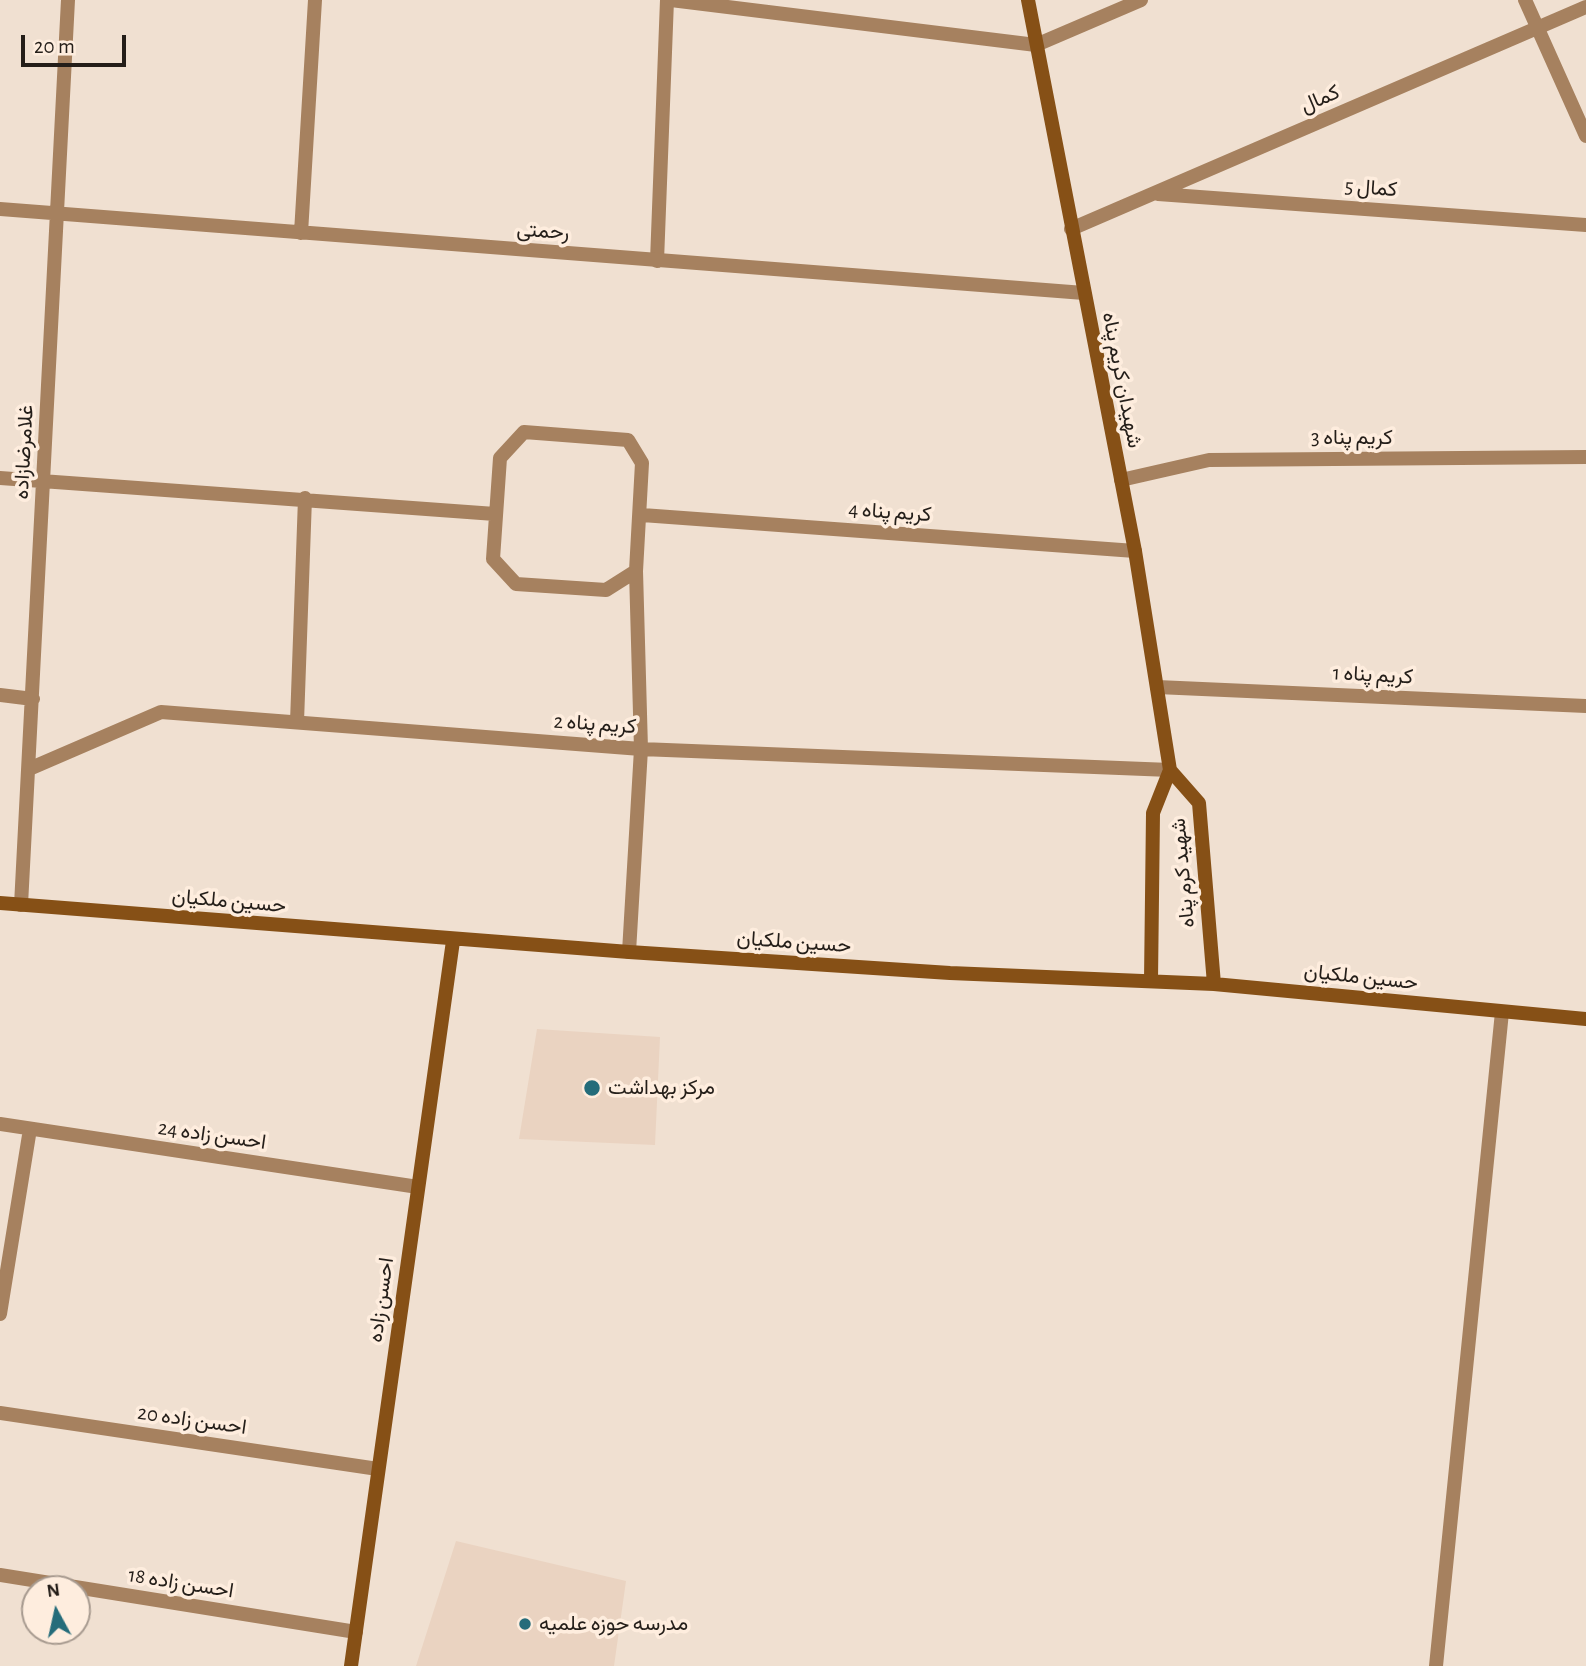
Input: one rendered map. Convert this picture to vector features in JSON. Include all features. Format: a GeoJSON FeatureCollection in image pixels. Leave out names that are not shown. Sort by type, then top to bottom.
{"type":"FeatureCollection","features":[{"type":"Feature","properties":{"kind":"main road","name":"شهیدان کریم پناه"},"geometry":{"type":"LineString","coordinates":[[1028,0],[1135,551],[1170,770]]}},
{"type":"Feature","properties":{"kind":"main road"},"geometry":{"type":"LineString","coordinates":[[1151,979],[1153,813],[1170,770]]}},
{"type":"Feature","properties":{"kind":"main road","name":"شهید کرم پناه"},"geometry":{"type":"LineString","coordinates":[[1170,770],[1199,803],[1214,984]]}},
{"type":"Feature","properties":{"kind":"main road","name":"حسین ملکیان"},"geometry":{"type":"LineString","coordinates":[[0,903],[629,952],[950,973],[1151,979],[1586,1020]]}},
{"type":"Feature","properties":{"kind":"main road","name":"احسن زاده"},"geometry":{"type":"LineString","coordinates":[[351,1666],[453,940]]}},
{"type":"Feature","properties":{"kind":"street","name":"غلامرضازاده"},"geometry":{"type":"LineString","coordinates":[[21,905],[68,0]]}},
{"type":"Feature","properties":{"kind":"street"},"geometry":{"type":"LineString","coordinates":[[301,233],[315,0]]}},
{"type":"Feature","properties":{"kind":"street"},"geometry":{"type":"LineString","coordinates":[[657,261],[669,0],[1036,45],[1141,0]]}},
{"type":"Feature","properties":{"kind":"street"},"geometry":{"type":"LineString","coordinates":[[1525,0],[1586,136]]}},
{"type":"Feature","properties":{"kind":"street","name":"کمال"},"geometry":{"type":"LineString","coordinates":[[1071,229],[1586,7]]}},
{"type":"Feature","properties":{"kind":"street","name":"کمال 5"},"geometry":{"type":"LineString","coordinates":[[1153,193],[1586,225]]}},
{"type":"Feature","properties":{"kind":"street","name":"رحمتی"},"geometry":{"type":"LineString","coordinates":[[0,209],[1084,293]]}},
{"type":"Feature","properties":{"kind":"street"},"geometry":{"type":"LineString","coordinates":[[629,952],[641,749],[636,571],[642,515],[642,463],[628,440],[524,432],[500,458],[493,559],[516,584],[606,590],[636,571]]}},
{"type":"Feature","properties":{"kind":"street","name":"کریم پناه 3"},"geometry":{"type":"LineString","coordinates":[[1121,480],[1209,460],[1586,457]]}},
{"type":"Feature","properties":{"kind":"street"},"geometry":{"type":"LineString","coordinates":[[0,478],[305,498],[495,514]]}},
{"type":"Feature","properties":{"kind":"street"},"geometry":{"type":"LineString","coordinates":[[297,722],[305,498]]}},
{"type":"Feature","properties":{"kind":"street","name":"کریم پناه 4"},"geometry":{"type":"LineString","coordinates":[[642,515],[1135,551]]}},
{"type":"Feature","properties":{"kind":"street","name":"کریم پناه 1"},"geometry":{"type":"LineString","coordinates":[[1157,687],[1586,706]]}},
{"type":"Feature","properties":{"kind":"street"},"geometry":{"type":"LineString","coordinates":[[0,695],[33,699]]}},
{"type":"Feature","properties":{"kind":"street","name":"کریم پناه 2"},"geometry":{"type":"LineString","coordinates":[[29,769],[161,712],[641,749],[1170,770]]}},
{"type":"Feature","properties":{"kind":"street"},"geometry":{"type":"LineString","coordinates":[[1436,1666],[1502,1012]]}},
{"type":"Feature","properties":{"kind":"street","name":"احسن زاده 24"},"geometry":{"type":"LineString","coordinates":[[0,1125],[418,1187]]}},
{"type":"Feature","properties":{"kind":"street"},"geometry":{"type":"LineString","coordinates":[[0,1314],[3,1273],[30,1129]]}},
{"type":"Feature","properties":{"kind":"street","name":"احسن زاده 20"},"geometry":{"type":"LineString","coordinates":[[0,1413],[378,1469]]}},
{"type":"Feature","properties":{"kind":"street","name":"احسن زاده 18"},"geometry":{"type":"LineString","coordinates":[[0,1575],[356,1632]]}},
{"type":"Feature","properties":{"kind":"shaded area","name":"مرکز بهداشت"},"geometry":{"type":"Polygon","coordinates":[[[537,1029],[660,1037],[655,1145],[519,1139],[537,1029]]]}},
{"type":"Feature","properties":{"kind":"shaded area","name":"مدرسه حوزه علمیه"},"geometry":{"type":"Polygon","coordinates":[[[456,1541],[626,1581],[614,1666],[416,1666],[456,1541]]]}},
{"type":"Feature","properties":{"kind":"place","name":"مرکز بهداشت"},"geometry":{"type":"Point","coordinates":[592,1088]}},
{"type":"Feature","properties":{"kind":"place","name":"مدرسه حوزه علمیه"},"geometry":{"type":"Point","coordinates":[525,1624]}}]}
